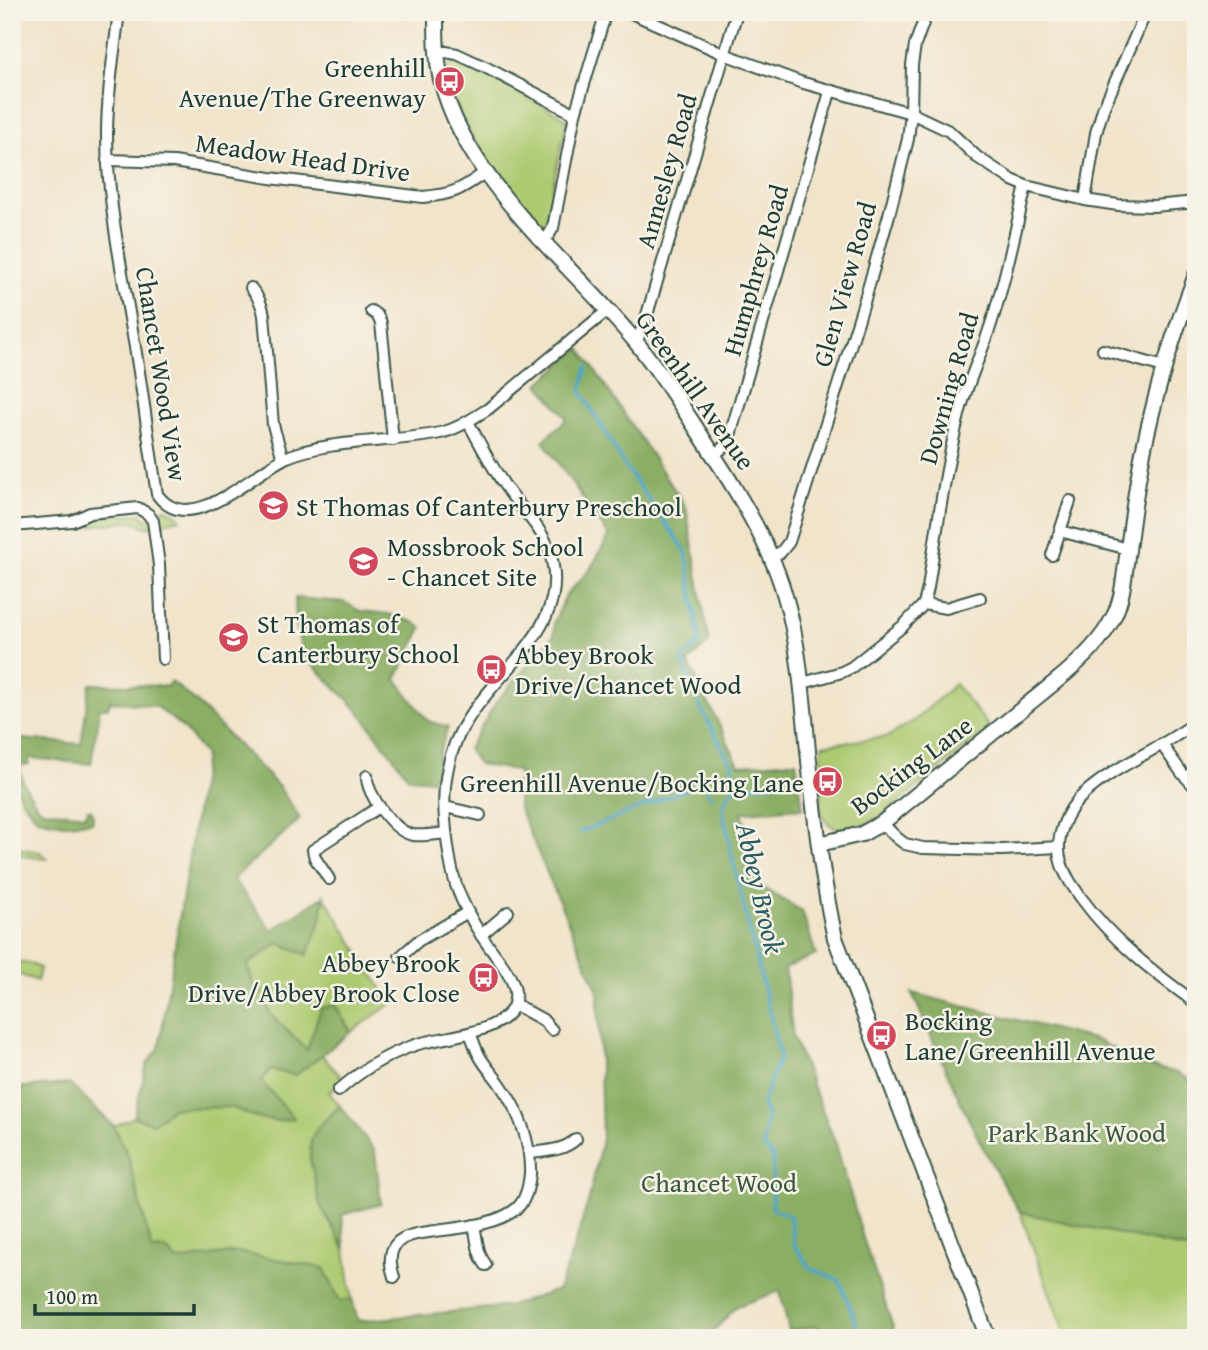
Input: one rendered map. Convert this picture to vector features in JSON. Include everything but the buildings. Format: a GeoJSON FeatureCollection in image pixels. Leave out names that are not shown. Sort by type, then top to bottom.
{"type":"FeatureCollection","features":[{"type":"Feature","properties":{"kind":"street","name":"Chancet Wood View"},"geometry":{"type":"LineString","coordinates":[[119,12],[109,93],[107,160],[113,218],[157,494],[162,502],[171,507],[186,509],[202,507],[232,494],[284,459],[300,452],[442,433],[468,422],[488,409],[608,310]]}},
{"type":"Feature","properties":{"kind":"street","name":"Greenhill Avenue"},"geometry":{"type":"LineString","coordinates":[[436,12],[436,53],[441,79],[455,120],[468,144],[516,212],[636,342],[742,499],[771,557],[784,595],[803,683],[819,844]]}},
{"type":"Feature","properties":{"kind":"street"},"geometry":{"type":"LineString","coordinates":[[544,243],[553,228],[575,114],[606,12]]}},
{"type":"Feature","properties":{"kind":"street"},"geometry":{"type":"LineString","coordinates":[[629,12],[724,54],[830,92],[911,113],[949,131],[977,157],[1026,186],[1118,205],[1154,206],[1196,202]]}},
{"type":"Feature","properties":{"kind":"street","name":"Annesley Road"},"geometry":{"type":"LineString","coordinates":[[636,342],[644,325],[737,12]]}},
{"type":"Feature","properties":{"kind":"street","name":"Glen View Road"},"geometry":{"type":"LineString","coordinates":[[771,557],[781,552],[789,542],[865,299],[908,139],[915,45],[927,12]]}},
{"type":"Feature","properties":{"kind":"street"},"geometry":{"type":"LineString","coordinates":[[1085,200],[1096,133],[1103,109],[1146,12]]}},
{"type":"Feature","properties":{"kind":"street"},"geometry":{"type":"LineString","coordinates":[[436,53],[457,54],[575,114]]}},
{"type":"Feature","properties":{"kind":"street","name":"Humphrey Road"},"geometry":{"type":"LineString","coordinates":[[714,455],[726,445],[731,432],[830,92]]}},
{"type":"Feature","properties":{"kind":"street","name":"Meadow Head Drive"},"geometry":{"type":"LineString","coordinates":[[107,160],[174,162],[270,178],[423,197],[446,195],[462,189],[486,172]]}},
{"type":"Feature","properties":{"kind":"street","name":"Downing Road"},"geometry":{"type":"LineString","coordinates":[[924,604],[960,410],[999,297],[1026,186]]}},
{"type":"Feature","properties":{"kind":"street","name":"Bocking Lane"},"geometry":{"type":"LineString","coordinates":[[819,844],[862,834],[882,823],[1055,682],[1086,655],[1101,637],[1114,617],[1122,594],[1146,435],[1164,367],[1196,275]]}},
{"type":"Feature","properties":{"kind":"street"},"geometry":{"type":"LineString","coordinates":[[251,288],[257,294],[264,315],[273,425],[284,459]]}},
{"type":"Feature","properties":{"kind":"street"},"geometry":{"type":"LineString","coordinates":[[371,311],[381,323],[393,440]]}},
{"type":"Feature","properties":{"kind":"street"},"geometry":{"type":"LineString","coordinates":[[1103,350],[1164,367]]}},
{"type":"Feature","properties":{"kind":"street"},"geometry":{"type":"LineString","coordinates":[[338,1091],[389,1056],[416,1045],[470,1033],[494,1024],[507,1016],[516,995],[514,986],[481,935],[457,888],[446,833],[445,784],[449,762],[466,721],[536,633],[554,596],[555,577],[547,545],[505,486],[468,422]]}},
{"type":"Feature","properties":{"kind":"street"},"geometry":{"type":"LineString","coordinates":[[1052,555],[1070,501]]}},
{"type":"Feature","properties":{"kind":"street"},"geometry":{"type":"LineString","coordinates":[[12,526],[72,520],[90,513],[138,508],[148,514],[153,521],[159,565],[163,659]]}},
{"type":"Feature","properties":{"kind":"street"},"geometry":{"type":"LineString","coordinates":[[1060,531],[1128,549]]}},
{"type":"Feature","properties":{"kind":"street"},"geometry":{"type":"LineString","coordinates":[[803,683],[852,667],[903,626],[924,604],[946,608],[980,598]]}},
{"type":"Feature","properties":{"kind":"street"},"geometry":{"type":"LineString","coordinates":[[1196,722],[1084,794],[1072,807],[1064,823],[1059,847],[1065,872],[1089,908],[1153,972],[1196,1003]]}},
{"type":"Feature","properties":{"kind":"street"},"geometry":{"type":"LineString","coordinates":[[1162,745],[1196,788]]}},
{"type":"Feature","properties":{"kind":"street"},"geometry":{"type":"LineString","coordinates":[[367,776],[368,789],[394,824],[415,835],[446,833]]}},
{"type":"Feature","properties":{"kind":"street"},"geometry":{"type":"LineString","coordinates":[[329,879],[315,859],[313,850],[380,807]]}},
{"type":"Feature","properties":{"kind":"street"},"geometry":{"type":"LineString","coordinates":[[445,807],[480,815]]}},
{"type":"Feature","properties":{"kind":"street"},"geometry":{"type":"LineString","coordinates":[[882,823],[905,844],[923,848],[1002,850],[1059,847]]}},
{"type":"Feature","properties":{"kind":"street"},"geometry":{"type":"LineString","coordinates":[[819,844],[835,938],[988,1338]]}},
{"type":"Feature","properties":{"kind":"street"},"geometry":{"type":"LineString","coordinates":[[400,957],[418,941],[468,912]]}},
{"type":"Feature","properties":{"kind":"street"},"geometry":{"type":"LineString","coordinates":[[481,935],[508,912]]}},
{"type":"Feature","properties":{"kind":"street"},"geometry":{"type":"LineString","coordinates":[[514,1004],[543,1020],[552,1030]]}},
{"type":"Feature","properties":{"kind":"street"},"geometry":{"type":"LineString","coordinates":[[394,1277],[391,1253],[403,1238],[474,1225],[506,1215],[522,1202],[527,1192],[529,1153],[525,1131],[501,1085],[478,1054],[470,1033]]}},
{"type":"Feature","properties":{"kind":"street"},"geometry":{"type":"LineString","coordinates":[[529,1153],[557,1149],[576,1139]]}},
{"type":"Feature","properties":{"kind":"street"},"geometry":{"type":"LineString","coordinates":[[474,1225],[480,1253],[486,1265]]}},
{"type":"Feature","properties":{"kind":"green space"},"geometry":{"type":"Polygon","coordinates":[[[456,62],[483,72],[567,119],[544,229],[515,201],[467,126],[448,81],[447,65],[456,62]]]}},
{"type":"Feature","properties":{"kind":"green space","name":"Chancet Wood"},"geometry":{"type":"Polygon","coordinates":[[[580,348],[686,507],[709,643],[688,662],[739,765],[796,761],[803,808],[742,812],[758,885],[802,911],[816,955],[785,968],[793,1038],[836,1144],[863,1238],[895,1333],[881,1338],[821,1338],[817,1326],[789,1331],[780,1291],[737,1306],[707,1338],[12,1338],[12,1088],[69,1084],[114,1126],[128,1156],[152,1250],[166,1249],[177,1261],[237,1252],[324,1268],[340,1301],[352,1299],[358,1321],[510,1306],[558,1290],[589,1199],[602,1139],[598,991],[518,806],[518,771],[478,764],[468,749],[496,702],[554,635],[554,622],[566,595],[589,571],[609,536],[543,441],[567,419],[539,384],[580,348]]]}},
{"type":"Feature","properties":{"kind":"green space"},"geometry":{"type":"Polygon","coordinates":[[[164,508],[178,515],[180,519],[147,527],[129,521],[84,527],[82,522],[89,518],[141,514],[146,520],[157,516],[164,508]]]}},
{"type":"Feature","properties":{"kind":"green space"},"geometry":{"type":"Polygon","coordinates":[[[295,598],[344,602],[360,611],[388,614],[413,622],[422,628],[396,679],[428,721],[448,727],[439,753],[436,780],[409,778],[357,709],[302,654],[295,598]]]}},
{"type":"Feature","properties":{"kind":"green space"},"geometry":{"type":"Polygon","coordinates":[[[171,681],[196,702],[279,787],[300,819],[233,879],[272,930],[324,896],[321,920],[307,955],[279,943],[247,965],[253,983],[264,991],[270,1014],[307,1050],[321,1008],[335,1005],[351,1032],[296,1075],[270,1070],[261,1081],[294,1118],[277,1121],[258,1118],[231,1107],[173,1108],[153,1123],[134,1117],[147,1064],[159,1048],[205,755],[184,729],[156,706],[110,701],[108,708],[100,708],[91,764],[29,758],[29,764],[21,765],[23,782],[37,806],[44,810],[86,815],[88,809],[92,810],[92,822],[64,824],[38,819],[22,801],[12,777],[12,738],[81,744],[90,684],[167,686],[171,681]]]}},
{"type":"Feature","properties":{"kind":"green space"},"geometry":{"type":"Polygon","coordinates":[[[955,684],[990,728],[880,817],[846,829],[831,826],[821,811],[822,745],[887,737],[915,720],[955,684]]]}},
{"type":"Feature","properties":{"kind":"green space"},"geometry":{"type":"Polygon","coordinates":[[[12,849],[40,852],[47,859],[16,855],[12,858],[12,849]]]}},
{"type":"Feature","properties":{"kind":"green space"},"geometry":{"type":"Polygon","coordinates":[[[324,896],[391,1004],[351,1032],[335,1005],[308,1051],[269,1014],[264,991],[253,983],[247,965],[279,943],[307,955],[321,920],[324,896]]]}},
{"type":"Feature","properties":{"kind":"green space"},"geometry":{"type":"Polygon","coordinates":[[[12,961],[40,968],[37,981],[12,972],[12,961]]]}},
{"type":"Feature","properties":{"kind":"green space","name":"Park Bank Wood"},"geometry":{"type":"Polygon","coordinates":[[[912,993],[1096,1040],[1145,1065],[1177,1073],[1196,1083],[1196,1251],[1020,1212],[975,1132],[912,993]]]}},
{"type":"Feature","properties":{"kind":"green space"},"geometry":{"type":"Polygon","coordinates":[[[321,1054],[343,1079],[329,1092],[340,1106],[318,1127],[320,1205],[345,1249],[352,1299],[341,1302],[237,1252],[177,1261],[152,1251],[128,1156],[114,1126],[134,1117],[153,1123],[173,1108],[231,1107],[258,1118],[277,1121],[293,1118],[260,1082],[270,1070],[296,1074],[321,1054]]]}},
{"type":"Feature","properties":{"kind":"green space"},"geometry":{"type":"Polygon","coordinates":[[[340,1106],[375,1151],[381,1204],[342,1215],[345,1249],[320,1205],[310,1159],[311,1139],[318,1127],[340,1106]]]}},
{"type":"Feature","properties":{"kind":"green space"},"geometry":{"type":"Polygon","coordinates":[[[1020,1212],[1196,1251],[1196,1338],[1066,1338],[1020,1212]]]}},
{"type":"Feature","properties":{"kind":"waterway","name":"Abbey Brook"},"geometry":{"type":"LineString","coordinates":[[587,367],[581,391],[626,468],[686,551],[700,642],[682,660],[700,707],[733,767],[734,787],[726,798],[723,811],[780,1056],[762,1104],[767,1117],[763,1146],[773,1157],[772,1208],[790,1216],[794,1244],[810,1268],[839,1280],[856,1322],[854,1338]]}},
{"type":"Feature","properties":{"kind":"waterway"},"geometry":{"type":"LineString","coordinates":[[734,787],[788,782]]}},
{"type":"Feature","properties":{"kind":"waterway"},"geometry":{"type":"LineString","coordinates":[[580,832],[702,783],[712,797]]}},
{"type":"Feature","properties":{"kind":"place","name":"Greenhill Avenue/The Greenway"},"geometry":{"type":"Point","coordinates":[449,82]}},
{"type":"Feature","properties":{"kind":"place","name":"St Thomas Of Canterbury Preschool"},"geometry":{"type":"Point","coordinates":[273,506]}},
{"type":"Feature","properties":{"kind":"place","name":"Mossbrook School - Chancet Site"},"geometry":{"type":"Point","coordinates":[364,561]}},
{"type":"Feature","properties":{"kind":"place","name":"St Thomas of Canterbury School"},"geometry":{"type":"Point","coordinates":[234,638]}},
{"type":"Feature","properties":{"kind":"place","name":"Abbey Brook Drive/Chancet Wood"},"geometry":{"type":"Point","coordinates":[492,669]}},
{"type":"Feature","properties":{"kind":"place","name":"Greenhill Avenue/Bocking Lane"},"geometry":{"type":"Point","coordinates":[827,782]}},
{"type":"Feature","properties":{"kind":"place","name":"Abbey Brook Drive/Abbey Brook Close"},"geometry":{"type":"Point","coordinates":[483,977]}},
{"type":"Feature","properties":{"kind":"place","name":"Bocking Lane/Greenhill Avenue"},"geometry":{"type":"Point","coordinates":[882,1035]}}]}
